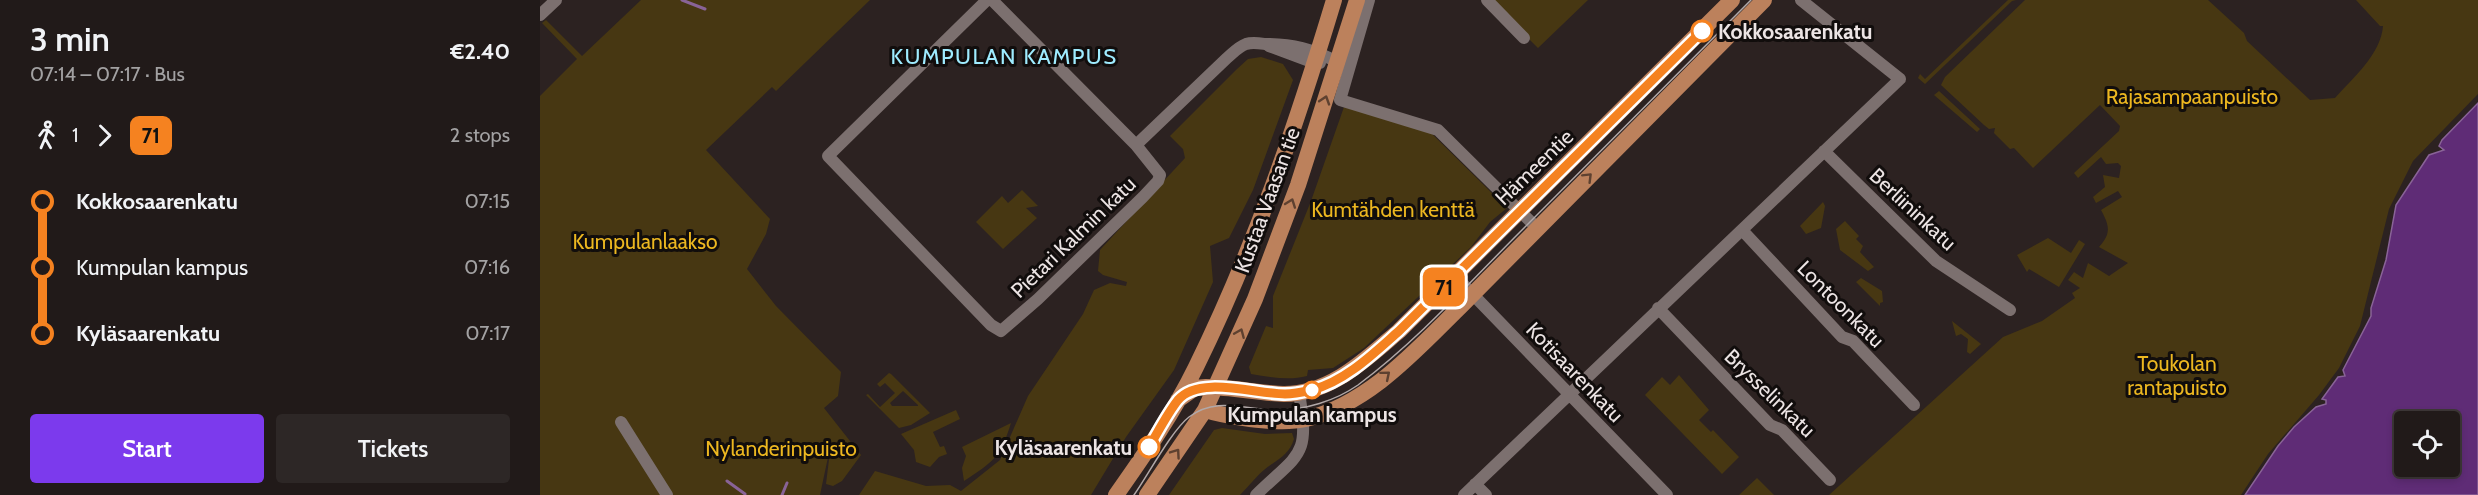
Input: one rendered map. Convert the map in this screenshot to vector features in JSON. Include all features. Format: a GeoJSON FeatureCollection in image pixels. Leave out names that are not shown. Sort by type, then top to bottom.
{"type":"FeatureCollection","features":[{"type":"Feature","properties":{"kind":"main road","name":"Kustaa Vaasan tie"},"geometry":{"type":"LineString","coordinates":[[1196,368],[1237,277],[1277,179],[1334,0]]}},
{"type":"Feature","properties":{"kind":"main road","name":"Kustaa Vaasan tie"},"geometry":{"type":"LineString","coordinates":[[1205,410],[1217,387],[1287,216],[1357,0]]}},
{"type":"Feature","properties":{"kind":"main road","name":"Hämeentie"},"geometry":{"type":"LineString","coordinates":[[1194,388],[1217,387],[1273,393],[1299,393],[1332,382],[1352,370],[1399,331],[1732,0]]}},
{"type":"Feature","properties":{"kind":"main road"},"geometry":{"type":"LineString","coordinates":[[1196,368],[1194,397],[1205,410],[1219,415],[1261,420],[1304,419],[1353,400],[1418,347],[1474,293],[1764,0]]}},
{"type":"Feature","properties":{"kind":"main road"},"geometry":{"type":"LineString","coordinates":[[1116,495],[1178,400],[1196,368]]}},
{"type":"Feature","properties":{"kind":"main road"},"geometry":{"type":"LineString","coordinates":[[1178,400],[1194,388]]}},
{"type":"Feature","properties":{"kind":"main road"},"geometry":{"type":"LineString","coordinates":[[1147,495],[1205,410]]}},
{"type":"Feature","properties":{"kind":"street"},"geometry":{"type":"LineString","coordinates":[[540,15],[556,0]]}},
{"type":"Feature","properties":{"kind":"street","name":"Pietari Kalmin katu"},"geometry":{"type":"LineString","coordinates":[[987,0],[828,156],[963,296],[996,329],[1001,331],[1158,181],[1159,172],[1136,145],[1237,49],[1248,43],[1265,44],[1279,51],[1337,62]]}},
{"type":"Feature","properties":{"kind":"street"},"geometry":{"type":"LineString","coordinates":[[992,0],[1136,145]]}},
{"type":"Feature","properties":{"kind":"street"},"geometry":{"type":"LineString","coordinates":[[1369,0],[1340,100],[1423,123],[1438,130],[1537,228]]}},
{"type":"Feature","properties":{"kind":"street"},"geometry":{"type":"LineString","coordinates":[[1486,0],[1524,38]]}},
{"type":"Feature","properties":{"kind":"street"},"geometry":{"type":"LineString","coordinates":[[1464,495],[1900,78],[1801,0]]}},
{"type":"Feature","properties":{"kind":"street","name":"Berliininkatu"},"geometry":{"type":"LineString","coordinates":[[1824,151],[1936,261],[2010,310]]}},
{"type":"Feature","properties":{"kind":"street","name":"Lontoonkatu"},"geometry":{"type":"LineString","coordinates":[[1742,230],[1842,337],[1852,341],[1914,405]]}},
{"type":"Feature","properties":{"kind":"street","name":"Kotisaarenkatu"},"geometry":{"type":"LineString","coordinates":[[1455,276],[1474,293],[1666,495]]}},
{"type":"Feature","properties":{"kind":"street","name":"Brysselinkatu"},"geometry":{"type":"LineString","coordinates":[[1658,308],[1770,425],[1782,430],[1830,480]]}},
{"type":"Feature","properties":{"kind":"street"},"geometry":{"type":"LineString","coordinates":[[1256,495],[1299,454],[1304,439],[1304,419],[1299,393]]}},
{"type":"Feature","properties":{"kind":"street"},"geometry":{"type":"LineString","coordinates":[[621,422],[667,495]]}},
{"type":"Feature","properties":{"kind":"street"},"geometry":{"type":"LineString","coordinates":[[1475,484],[1486,495]]}},
{"type":"Feature","properties":{"kind":"green space","name":"Kumpulanlaakso"},"geometry":{"type":"Polygon","coordinates":[[[641,0],[870,0],[776,91],[772,87],[706,150],[770,219],[766,234],[747,269],[776,306],[841,372],[838,396],[824,408],[861,455],[842,481],[833,486],[826,484],[831,443],[820,495],[540,495],[540,96],[577,59],[542,23],[546,20],[582,56],[641,0]]]}},
{"type":"Feature","properties":{"kind":"green space"},"geometry":{"type":"Polygon","coordinates":[[[1490,0],[1588,0],[1538,48],[1490,0]]]}},
{"type":"Feature","properties":{"kind":"green space"},"geometry":{"type":"Polygon","coordinates":[[[2008,0],[2016,0],[2012,1],[1925,84],[1918,78],[1920,74],[1925,79],[2008,0]]]}},
{"type":"Feature","properties":{"kind":"green space","name":"Toukolan rantapuisto"},"geometry":{"type":"Polygon","coordinates":[[[2025,0],[2208,0],[2244,33],[2247,41],[2310,100],[2335,98],[2365,65],[2377,46],[2383,26],[2380,26],[2356,0],[2478,0],[2478,94],[2413,161],[2389,209],[2360,326],[2339,368],[2268,454],[2241,495],[1829,495],[2003,337],[2042,321],[2075,298],[2072,293],[2080,288],[2068,280],[2074,272],[2083,278],[2088,263],[2109,276],[2128,263],[2099,247],[2108,229],[2101,210],[2122,197],[2118,191],[2096,203],[2093,197],[2105,187],[2103,175],[2119,178],[2121,166],[2118,163],[2106,164],[2101,157],[2078,178],[2074,173],[2119,131],[2120,126],[2100,105],[2033,168],[2014,148],[2010,149],[1994,133],[1995,128],[1989,129],[1941,85],[1945,77],[2025,0]]]}},
{"type":"Feature","properties":{"kind":"green space"},"geometry":{"type":"Polygon","coordinates":[[[1261,57],[1283,64],[1293,80],[1253,190],[1229,238],[1210,246],[1213,282],[1174,370],[1126,437],[1091,495],[859,495],[875,471],[926,486],[950,485],[961,491],[1000,460],[1028,396],[1083,314],[1094,290],[1110,283],[1126,286],[1127,282],[1103,275],[1098,271],[1100,250],[1185,158],[1183,149],[1170,136],[1248,59],[1261,57]]]}},
{"type":"Feature","properties":{"kind":"green space"},"geometry":{"type":"Polygon","coordinates":[[[1939,91],[1980,129],[1977,132],[1934,95],[1939,91]]]}},
{"type":"Feature","properties":{"kind":"green space","name":"Kumtähden kenttä"},"geometry":{"type":"Polygon","coordinates":[[[1344,107],[1427,129],[1507,208],[1490,222],[1471,247],[1364,348],[1333,368],[1308,370],[1307,376],[1286,378],[1251,374],[1249,367],[1266,326],[1273,328],[1273,296],[1311,201],[1344,107]]]}},
{"type":"Feature","properties":{"kind":"green space"},"geometry":{"type":"Polygon","coordinates":[[[1022,190],[1038,206],[1026,208],[1037,218],[1003,249],[976,222],[1002,196],[1008,203],[1022,190]]]}},
{"type":"Feature","properties":{"kind":"green space"},"geometry":{"type":"Polygon","coordinates":[[[1823,202],[1825,206],[1821,228],[1806,234],[1800,226],[1823,202]]]}},
{"type":"Feature","properties":{"kind":"green space"},"geometry":{"type":"Polygon","coordinates":[[[1845,221],[1859,236],[1856,239],[1863,246],[1860,252],[1874,267],[1868,271],[1840,250],[1836,229],[1845,221]]]}},
{"type":"Feature","properties":{"kind":"green space"},"geometry":{"type":"Polygon","coordinates":[[[2048,238],[2071,253],[2079,240],[2085,244],[2059,287],[2029,269],[2027,272],[2017,255],[2048,238]]]}},
{"type":"Feature","properties":{"kind":"green space"},"geometry":{"type":"Polygon","coordinates":[[[1861,278],[1882,291],[1883,302],[1880,306],[1856,282],[1861,278]]]}},
{"type":"Feature","properties":{"kind":"green space"},"geometry":{"type":"Polygon","coordinates":[[[1952,321],[1981,344],[1970,354],[1967,352],[1968,339],[1961,334],[1956,336],[1952,321]]]}},
{"type":"Feature","properties":{"kind":"green space"},"geometry":{"type":"Polygon","coordinates":[[[889,373],[891,374],[930,413],[911,425],[899,428],[866,395],[868,394],[880,407],[895,393],[885,383],[880,387],[877,384],[889,373]],[[903,391],[890,403],[892,406],[918,405],[903,391]]]}},
{"type":"Feature","properties":{"kind":"green space"},"geometry":{"type":"Polygon","coordinates":[[[1679,375],[1709,410],[1699,420],[1711,432],[1713,430],[1739,457],[1722,474],[1645,395],[1662,377],[1670,385],[1679,375]]]}},
{"type":"Feature","properties":{"kind":"green space"},"geometry":{"type":"Polygon","coordinates":[[[956,410],[960,419],[933,432],[940,447],[944,446],[947,454],[939,457],[930,467],[916,462],[914,450],[901,434],[956,410]]]}},
{"type":"Feature","properties":{"kind":"green space"},"geometry":{"type":"Polygon","coordinates":[[[1011,423],[995,458],[964,481],[962,468],[966,456],[962,447],[1011,423]]]}},
{"type":"Feature","properties":{"kind":"green space"},"geometry":{"type":"Polygon","coordinates":[[[1222,428],[1265,434],[1292,433],[1294,439],[1285,454],[1263,470],[1240,495],[1169,495],[1214,430],[1222,428]]]}},
{"type":"Feature","properties":{"kind":"green space"},"geometry":{"type":"Polygon","coordinates":[[[1757,478],[1774,495],[1739,495],[1757,478]]]}},
{"type":"Feature","properties":{"kind":"shaded area"},"geometry":{"type":"Polygon","coordinates":[[[2478,103],[2478,495],[2245,495],[2278,446],[2316,407],[2326,404],[2326,400],[2322,399],[2338,377],[2345,376],[2343,370],[2371,316],[2371,308],[2386,260],[2396,205],[2429,155],[2444,150],[2439,146],[2442,140],[2478,103]]]}},
{"type":"Feature","properties":{"kind":"waterway"},"geometry":{"type":"LineString","coordinates":[[682,0],[705,9]]}},
{"type":"Feature","properties":{"kind":"waterway"},"geometry":{"type":"LineString","coordinates":[[727,481],[745,494]]}},
{"type":"Feature","properties":{"kind":"waterway"},"geometry":{"type":"LineString","coordinates":[[782,495],[787,483]]}},
{"type":"Feature","properties":{"kind":"tram line"},"geometry":{"type":"LineString","coordinates":[[1134,495],[1175,432],[1182,423],[1199,411],[1221,406],[1277,410],[1309,406],[1349,391],[1380,368],[1442,312],[1751,0]]}},
{"type":"Feature","properties":{"kind":"bus line","name":"71"},"geometry":{"type":"LineString","coordinates":[[1149,447],[1178,400],[1194,388],[1217,387],[1285,394],[1299,393],[1332,382],[1352,370],[1399,331],[1702,31]]}},
{"type":"Feature","properties":{"kind":"place","name":"Kokkosaarenkatu"},"geometry":{"type":"Point","coordinates":[1702,31]}},
{"type":"Feature","properties":{"kind":"place","name":"Kumpulan kampus"},"geometry":{"type":"Point","coordinates":[1312,390]}},
{"type":"Feature","properties":{"kind":"place","name":"Kyläsaarenkatu"},"geometry":{"type":"Point","coordinates":[1149,447]}},
{"type":"Feature","properties":{"kind":"district","name":"KUMPULAN KAMPUS"},"geometry":{"type":"Point","coordinates":[1004,56]}},
{"type":"Feature","properties":{"kind":"park label","name":"Rajasampaanpuisto"},"geometry":{"type":"Point","coordinates":[2192,96]}},
{"type":"Feature","properties":{"kind":"park label","name":"Nylanderinpuisto"},"geometry":{"type":"Point","coordinates":[781,448]}}]}
